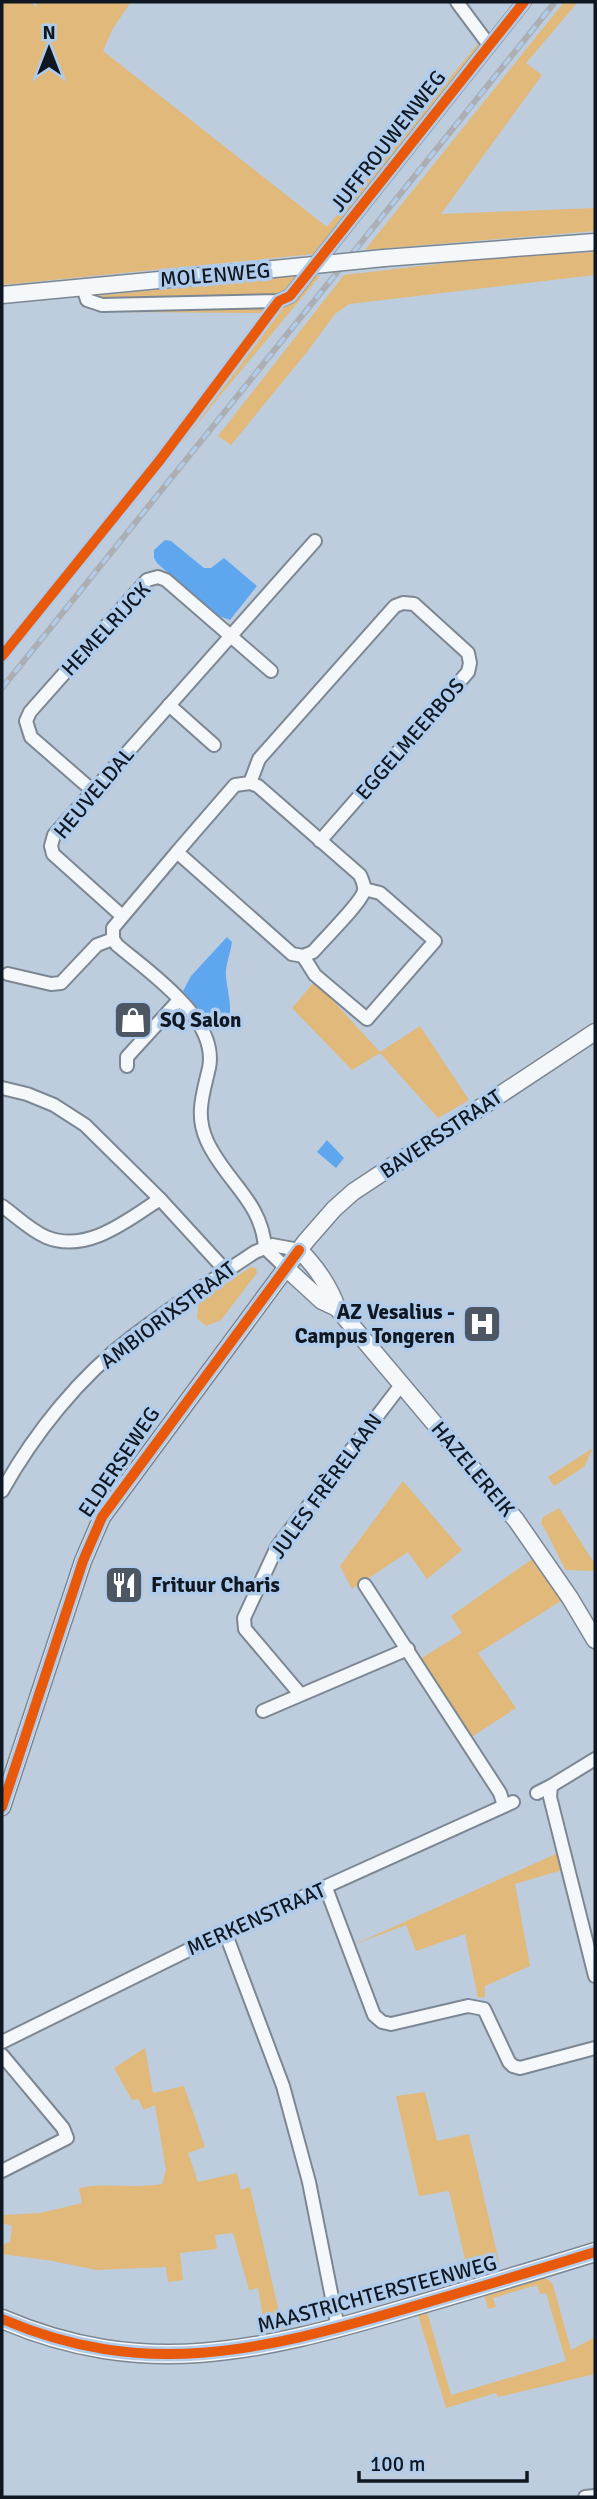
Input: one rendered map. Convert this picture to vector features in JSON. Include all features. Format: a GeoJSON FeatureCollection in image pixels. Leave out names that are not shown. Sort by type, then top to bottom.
{"type":"FeatureCollection","features":[{"type":"Feature","properties":{"kind":"main road","name":"MOLENWEG"},"geometry":{"type":"LineString","coordinates":[[2,295],[384,258],[595,242]]}},
{"type":"Feature","properties":{"kind":"main road","name":"BAVERSSTRAAT"},"geometry":{"type":"LineString","coordinates":[[299,1250],[325,1218],[353,1192],[595,1032]]}},
{"type":"Feature","properties":{"kind":"main road","name":"ELDERSEWEG"},"geometry":{"type":"LineString","coordinates":[[2,1807],[83,1561],[102,1517],[299,1250]]}},
{"type":"Feature","properties":{"kind":"main road","name":"HAZELEREIK"},"geometry":{"type":"LineString","coordinates":[[299,1250],[307,1257],[333,1295],[337,1308],[516,1520],[570,1598],[595,1640]]}},
{"type":"Feature","properties":{"kind":"main road","name":"HAZELEREIK"},"geometry":{"type":"LineString","coordinates":[[285,1267],[322,1301],[337,1308]]}},
{"type":"Feature","properties":{"kind":"main road","name":"MAASTRICHTERSTEENWEG"},"geometry":{"type":"LineString","coordinates":[[2,2319],[70,2343],[111,2351],[193,2354],[255,2348],[338,2328],[595,2252]]}},
{"type":"Feature","properties":{"kind":"street"},"geometry":{"type":"LineString","coordinates":[[457,2],[489,45]]}},
{"type":"Feature","properties":{"kind":"street","name":"JUFFROUWENWEG"},"geometry":{"type":"LineString","coordinates":[[83,287],[87,300],[102,305],[279,301],[290,296],[524,2]]}},
{"type":"Feature","properties":{"kind":"street","name":"HEUVELDAL"},"geometry":{"type":"LineString","coordinates":[[121,915],[53,854],[51,846],[54,835],[315,541]]}},
{"type":"Feature","properties":{"kind":"street","name":"HEMELRIJCK"},"geometry":{"type":"LineString","coordinates":[[93,791],[31,737],[26,725],[30,712],[151,578],[166,579],[271,671]]}},
{"type":"Feature","properties":{"kind":"street","name":"EGGELMEERBOS"},"geometry":{"type":"LineString","coordinates":[[250,783],[259,759],[396,606],[414,604],[468,653],[468,673],[320,842]]}},
{"type":"Feature","properties":{"kind":"street"},"geometry":{"type":"LineString","coordinates":[[169,705],[214,745]]}},
{"type":"Feature","properties":{"kind":"street"},"geometry":{"type":"LineString","coordinates":[[177,852],[292,954],[303,956],[313,952],[359,900],[364,889],[360,875],[320,842],[298,818],[258,786],[250,783],[235,785],[121,915],[113,928],[113,939],[193,1012],[202,1027],[209,1054],[199,1114],[202,1129],[213,1153],[256,1213],[262,1226],[265,1248],[285,1267]]}},
{"type":"Feature","properties":{"kind":"street"},"geometry":{"type":"LineString","coordinates":[[303,956],[315,975],[367,1019],[435,941],[380,893],[364,889]]}},
{"type":"Feature","properties":{"kind":"street"},"geometry":{"type":"LineString","coordinates":[[8,974],[51,984],[61,983],[97,945],[113,939]]}},
{"type":"Feature","properties":{"kind":"street"},"geometry":{"type":"LineString","coordinates":[[127,1066],[127,1057],[179,1000]]}},
{"type":"Feature","properties":{"kind":"street"},"geometry":{"type":"LineString","coordinates":[[2,1088],[27,1094],[76,1118],[160,1199],[226,1271]]}},
{"type":"Feature","properties":{"kind":"street"},"geometry":{"type":"LineString","coordinates":[[2,1206],[45,1236],[59,1241],[78,1242],[92,1239],[160,1199]]}},
{"type":"Feature","properties":{"kind":"street"},"geometry":{"type":"LineString","coordinates":[[265,1248],[272,1245],[299,1250]]}},
{"type":"Feature","properties":{"kind":"street","name":"AMBIORIXSTRAAT"},"geometry":{"type":"LineString","coordinates":[[2,1491],[25,1451],[100,1364],[131,1337],[226,1271],[265,1248]]}},
{"type":"Feature","properties":{"kind":"street","name":"JULES FRÈRELAAN"},"geometry":{"type":"LineString","coordinates":[[300,1694],[253,1640],[243,1624],[244,1618],[277,1547],[401,1385]]}},
{"type":"Feature","properties":{"kind":"street"},"geometry":{"type":"LineString","coordinates":[[263,1711],[408,1649],[365,1585]]}},
{"type":"Feature","properties":{"kind":"street","name":"MERKENSTRAAT"},"geometry":{"type":"LineString","coordinates":[[2,2042],[225,1932],[508,1804],[408,1649]]}},
{"type":"Feature","properties":{"kind":"street"},"geometry":{"type":"LineString","coordinates":[[537,1793],[595,1759]]}},
{"type":"Feature","properties":{"kind":"street"},"geometry":{"type":"LineString","coordinates":[[551,1786],[550,1797],[595,1976]]}},
{"type":"Feature","properties":{"kind":"street"},"geometry":{"type":"LineString","coordinates":[[326,1888],[374,2015],[382,2022],[391,2024],[468,2006],[478,2007],[484,2009],[509,2062],[520,2067],[595,2048]]}},
{"type":"Feature","properties":{"kind":"street"},"geometry":{"type":"LineString","coordinates":[[225,1932],[283,2086],[309,2182],[338,2328]]}},
{"type":"Feature","properties":{"kind":"street"},"geometry":{"type":"LineString","coordinates":[[2,2055],[63,2128],[67,2138],[2,2171]]}},
{"type":"Feature","properties":{"kind":"street"},"geometry":{"type":"LineString","coordinates":[[585,2497],[595,2496]]}},
{"type":"Feature","properties":{"kind":"shaded area"},"geometry":{"type":"Polygon","coordinates":[[[2,2],[30,2],[36,7],[37,2],[131,2],[113,28],[103,51],[327,227],[481,40],[482,49],[314,254],[2,285],[2,2]]]}},
{"type":"Feature","properties":{"kind":"shaded area"},"geometry":{"type":"Polygon","coordinates":[[[564,2],[578,2],[526,63],[542,75],[441,214],[595,208],[595,231],[365,250],[564,2]]]}},
{"type":"Feature","properties":{"kind":"shaded area"},"geometry":{"type":"Polygon","coordinates":[[[595,252],[595,275],[349,304],[335,314],[231,445],[218,436],[344,275],[480,259],[595,252]]]}},
{"type":"Feature","properties":{"kind":"shaded area"},"geometry":{"type":"Polygon","coordinates":[[[298,276],[291,288],[281,296],[96,299],[94,296],[298,276]]]}},
{"type":"Feature","properties":{"kind":"shaded area"},"geometry":{"type":"Polygon","coordinates":[[[311,276],[320,276],[2,667],[2,649],[75,568],[156,453],[269,313],[118,312],[117,308],[274,305],[311,276]]]}},
{"type":"Feature","properties":{"kind":"shaded area"},"geometry":{"type":"Polygon","coordinates":[[[315,981],[380,1052],[420,1026],[469,1100],[438,1118],[380,1053],[352,1070],[292,1008],[315,981]]]}},
{"type":"Feature","properties":{"kind":"shaded area"},"geometry":{"type":"Polygon","coordinates":[[[251,1267],[256,1268],[257,1273],[221,1320],[206,1326],[197,1318],[199,1301],[251,1267]]]}},
{"type":"Feature","properties":{"kind":"shaded area"},"geometry":{"type":"Polygon","coordinates":[[[593,1448],[584,1467],[554,1486],[548,1477],[593,1448]]]}},
{"type":"Feature","properties":{"kind":"shaded area"},"geometry":{"type":"Polygon","coordinates":[[[403,1481],[462,1550],[427,1579],[408,1552],[352,1589],[340,1566],[403,1481]]]}},
{"type":"Feature","properties":{"kind":"shaded area"},"geometry":{"type":"Polygon","coordinates":[[[559,1508],[595,1564],[595,1571],[566,1570],[541,1523],[543,1517],[559,1508]]]}},
{"type":"Feature","properties":{"kind":"shaded area"},"geometry":{"type":"Polygon","coordinates":[[[535,1557],[564,1599],[478,1653],[516,1708],[470,1738],[420,1659],[462,1633],[451,1616],[535,1557]]]}},
{"type":"Feature","properties":{"kind":"shaded area"},"geometry":{"type":"Polygon","coordinates":[[[558,1853],[562,1870],[515,1884],[530,1966],[485,1986],[485,1997],[478,1998],[465,1934],[416,1951],[406,1925],[353,1945],[558,1853]]]}},
{"type":"Feature","properties":{"kind":"shaded area"},"geometry":{"type":"Polygon","coordinates":[[[145,2048],[153,2093],[184,2086],[205,2147],[188,2153],[198,2182],[237,2173],[241,2190],[250,2187],[283,2329],[266,2333],[258,2288],[249,2290],[233,2233],[215,2235],[217,2249],[180,2253],[183,2280],[168,2282],[166,2267],[96,2270],[2,2254],[2,2245],[10,2242],[12,2226],[2,2223],[4,2215],[40,2213],[82,2203],[79,2188],[162,2184],[166,2170],[155,2105],[144,2110],[138,2099],[132,2100],[114,2068],[145,2048]]]}},
{"type":"Feature","properties":{"kind":"shaded area"},"geometry":{"type":"Polygon","coordinates":[[[425,2092],[437,2141],[469,2134],[500,2266],[469,2276],[449,2191],[419,2196],[396,2096],[425,2092]]]}},
{"type":"Feature","properties":{"kind":"shaded area"},"geometry":{"type":"Polygon","coordinates":[[[542,2278],[553,2285],[571,2350],[595,2337],[595,2374],[498,2397],[496,2393],[446,2408],[418,2315],[427,2312],[451,2395],[566,2361],[546,2293],[540,2294],[537,2285],[493,2298],[496,2307],[488,2309],[484,2295],[542,2278]]]}},
{"type":"Feature","properties":{"kind":"water"},"geometry":{"type":"Polygon","coordinates":[[[165,540],[171,541],[204,568],[211,568],[224,558],[257,586],[230,620],[216,615],[157,563],[154,550],[165,540]]]}},
{"type":"Feature","properties":{"kind":"water"},"geometry":{"type":"Polygon","coordinates":[[[227,937],[232,942],[226,970],[230,1013],[223,1025],[215,1028],[183,991],[191,976],[227,937]]]}},
{"type":"Feature","properties":{"kind":"water"},"geometry":{"type":"Polygon","coordinates":[[[327,1140],[344,1158],[336,1168],[317,1152],[327,1140]]]}},
{"type":"Feature","properties":{"kind":"railway"},"geometry":{"type":"LineString","coordinates":[[2,688],[555,2]]}},
{"type":"Feature","properties":{"kind":"cycle path"},"geometry":{"type":"LineString","coordinates":[[2,656],[160,460],[279,301],[290,296],[524,2]]}},
{"type":"Feature","properties":{"kind":"cycle path"},"geometry":{"type":"LineString","coordinates":[[2,1807],[83,1561],[102,1517],[299,1250]]}},
{"type":"Feature","properties":{"kind":"cycle path"},"geometry":{"type":"LineString","coordinates":[[2,2319],[54,2338],[104,2349],[153,2354],[202,2353],[250,2347],[349,2325],[595,2252]]}},
{"type":"Feature","properties":{"kind":"place","name":"SQ Salon"},"geometry":{"type":"Point","coordinates":[133,1020]}},
{"type":"Feature","properties":{"kind":"place","name":"AZ Vesalius - Campus Tongeren"},"geometry":{"type":"Point","coordinates":[482,1324]}},
{"type":"Feature","properties":{"kind":"place","name":"Frituur Charis"},"geometry":{"type":"Point","coordinates":[124,1585]}}]}
